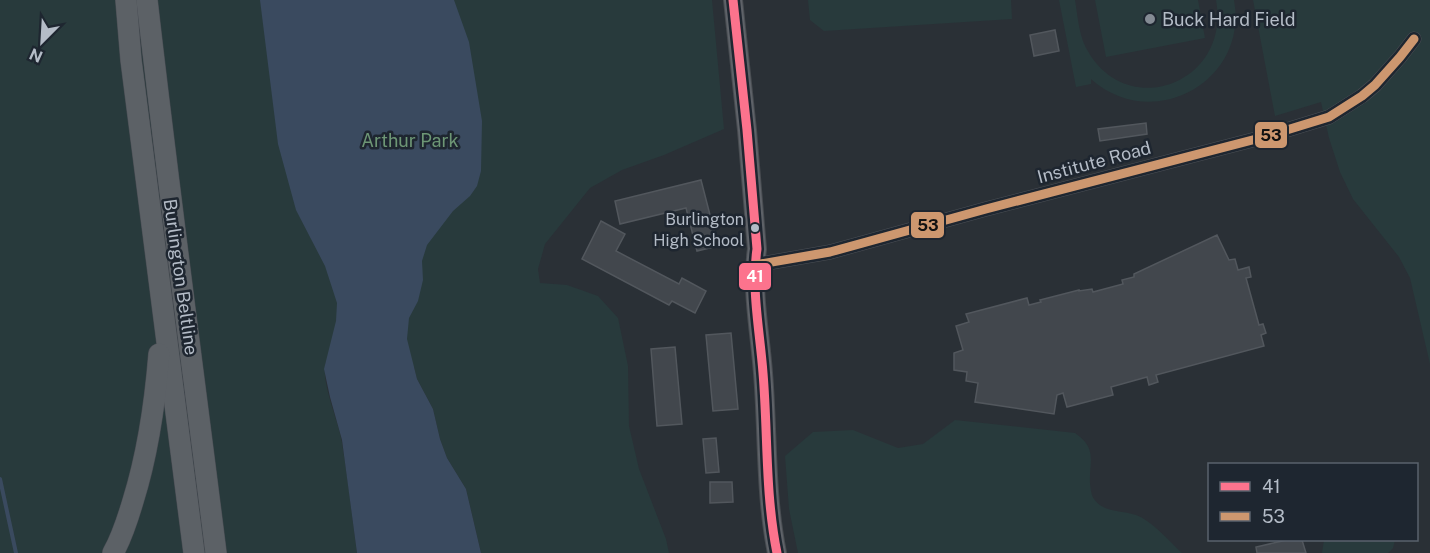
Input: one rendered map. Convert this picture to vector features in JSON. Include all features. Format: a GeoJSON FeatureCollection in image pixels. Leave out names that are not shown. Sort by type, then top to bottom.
{"type":"FeatureCollection","features":[{"type":"Feature","properties":{"kind":"main road","name":"Burlington Beltline"},"geometry":{"type":"LineString","coordinates":[[126,0],[131,60],[194,553]]}},
{"type":"Feature","properties":{"kind":"main road","name":"Burlington Beltline"},"geometry":{"type":"LineString","coordinates":[[147,0],[216,553]]}},
{"type":"Feature","properties":{"kind":"main road"},"geometry":{"type":"LineString","coordinates":[[733,0],[757,249],[756,291],[769,495],[777,553]]}},
{"type":"Feature","properties":{"kind":"main road"},"geometry":{"type":"LineString","coordinates":[[113,553],[140,481],[150,436],[159,351],[155,248]]}},
{"type":"Feature","properties":{"kind":"street","name":"Institute Road"},"geometry":{"type":"LineString","coordinates":[[755,265],[830,252],[1264,137],[1329,117],[1375,85],[1414,39]]}},
{"type":"Feature","properties":{"kind":"green space","name":"Arthur Park"},"geometry":{"type":"Polygon","coordinates":[[[0,0],[712,0],[724,129],[622,170],[590,188],[545,244],[538,269],[540,283],[567,285],[598,296],[618,318],[628,366],[629,426],[639,469],[666,539],[669,553],[481,553],[466,489],[447,458],[433,409],[417,379],[414,367],[326,362],[326,380],[342,443],[357,553],[0,553],[0,0]]]}},
{"type":"Feature","properties":{"kind":"green space"},"geometry":{"type":"Polygon","coordinates":[[[808,0],[1011,0],[1012,19],[824,31],[810,20],[808,0]]]}},
{"type":"Feature","properties":{"kind":"green space"},"geometry":{"type":"Polygon","coordinates":[[[1059,0],[1075,0],[1081,34],[1089,53],[1107,74],[1128,85],[1151,88],[1174,83],[1193,71],[1208,52],[1217,29],[1216,0],[1234,0],[1235,29],[1227,55],[1211,76],[1191,91],[1167,100],[1141,101],[1115,95],[1091,79],[1091,84],[1076,87],[1059,0]]]}},
{"type":"Feature","properties":{"kind":"green space","name":"Buck Hard Field"},"geometry":{"type":"Polygon","coordinates":[[[1095,0],[1198,0],[1205,38],[1106,57],[1095,0]]]}},
{"type":"Feature","properties":{"kind":"green space"},"geometry":{"type":"Polygon","coordinates":[[[1253,0],[1430,0],[1430,364],[1410,278],[1399,257],[1353,199],[1340,172],[1321,102],[1275,116],[1253,0]]]}},
{"type":"Feature","properties":{"kind":"green space"},"geometry":{"type":"Polygon","coordinates":[[[955,420],[1075,433],[1088,446],[1090,452],[1091,491],[1098,504],[1142,518],[1154,526],[1182,553],[798,553],[789,509],[785,456],[813,432],[853,430],[898,448],[923,444],[955,420]]]}},
{"type":"Feature","properties":{"kind":"green space"},"geometry":{"type":"Polygon","coordinates":[[[1324,541],[1395,541],[1393,548],[1388,553],[1322,553],[1324,541]]]}},
{"type":"Feature","properties":{"kind":"water"},"geometry":{"type":"Polygon","coordinates":[[[260,0],[454,0],[469,42],[482,121],[481,171],[477,186],[470,196],[453,211],[427,245],[422,261],[423,280],[418,301],[409,318],[407,339],[417,379],[433,409],[447,458],[466,489],[481,553],[357,553],[342,440],[324,369],[336,321],[337,303],[325,266],[296,210],[278,144],[260,0]]]}},
{"type":"Feature","properties":{"kind":"building"},"geometry":{"type":"Polygon","coordinates":[[[1055,30],[1059,51],[1034,56],[1030,35],[1055,30]]]}},
{"type":"Feature","properties":{"kind":"building"},"geometry":{"type":"Polygon","coordinates":[[[1146,123],[1147,134],[1100,141],[1098,129],[1146,123]]]}},
{"type":"Feature","properties":{"kind":"building"},"geometry":{"type":"Polygon","coordinates":[[[701,180],[718,246],[697,251],[686,208],[620,224],[615,201],[701,180]]]}},
{"type":"Feature","properties":{"kind":"building"},"geometry":{"type":"Polygon","coordinates":[[[601,221],[625,234],[616,251],[679,284],[682,278],[706,291],[695,313],[672,301],[669,305],[582,259],[601,221]]]}},
{"type":"Feature","properties":{"kind":"building"},"geometry":{"type":"Polygon","coordinates":[[[1217,235],[1229,260],[1235,259],[1238,270],[1249,267],[1251,277],[1246,278],[1259,325],[1263,324],[1266,333],[1261,335],[1264,346],[1156,375],[1158,382],[1149,385],[1147,377],[1111,387],[1113,395],[1067,407],[1063,393],[1057,395],[1054,414],[975,402],[978,383],[966,381],[967,372],[954,370],[954,353],[963,350],[956,326],[969,322],[966,314],[1027,298],[1029,305],[1079,290],[1092,289],[1093,292],[1123,284],[1122,280],[1134,277],[1134,274],[1217,235]]]}},
{"type":"Feature","properties":{"kind":"building"},"geometry":{"type":"Polygon","coordinates":[[[731,333],[738,409],[713,411],[706,335],[731,333]]]}},
{"type":"Feature","properties":{"kind":"building"},"geometry":{"type":"Polygon","coordinates":[[[675,347],[682,424],[657,426],[651,349],[675,347]]]}},
{"type":"Feature","properties":{"kind":"building"},"geometry":{"type":"Polygon","coordinates":[[[716,438],[719,472],[706,473],[703,439],[716,438]]]}},
{"type":"Feature","properties":{"kind":"building"},"geometry":{"type":"Polygon","coordinates":[[[710,482],[732,482],[733,502],[710,503],[710,482]]]}},
{"type":"Feature","properties":{"kind":"building"},"geometry":{"type":"Polygon","coordinates":[[[1283,541],[1302,541],[1306,553],[1257,553],[1256,547],[1283,541]]]}},
{"type":"Feature","properties":{"kind":"waterway"},"geometry":{"type":"LineString","coordinates":[[0,479],[16,553]]}},
{"type":"Feature","properties":{"kind":"transit line","name":"41"},"geometry":{"type":"LineString","coordinates":[[733,0],[757,249],[755,295],[763,373],[770,508],[777,553]]}},
{"type":"Feature","properties":{"kind":"transit line","name":"53"},"geometry":{"type":"LineString","coordinates":[[755,265],[830,252],[1264,137],[1329,117],[1375,85],[1414,39]]}},
{"type":"Feature","properties":{"kind":"place","name":"Buck Hard Field"},"geometry":{"type":"Point","coordinates":[1150,19]}},
{"type":"Feature","properties":{"kind":"place","name":"Burlington High School"},"geometry":{"type":"Point","coordinates":[755,228]}}]}
